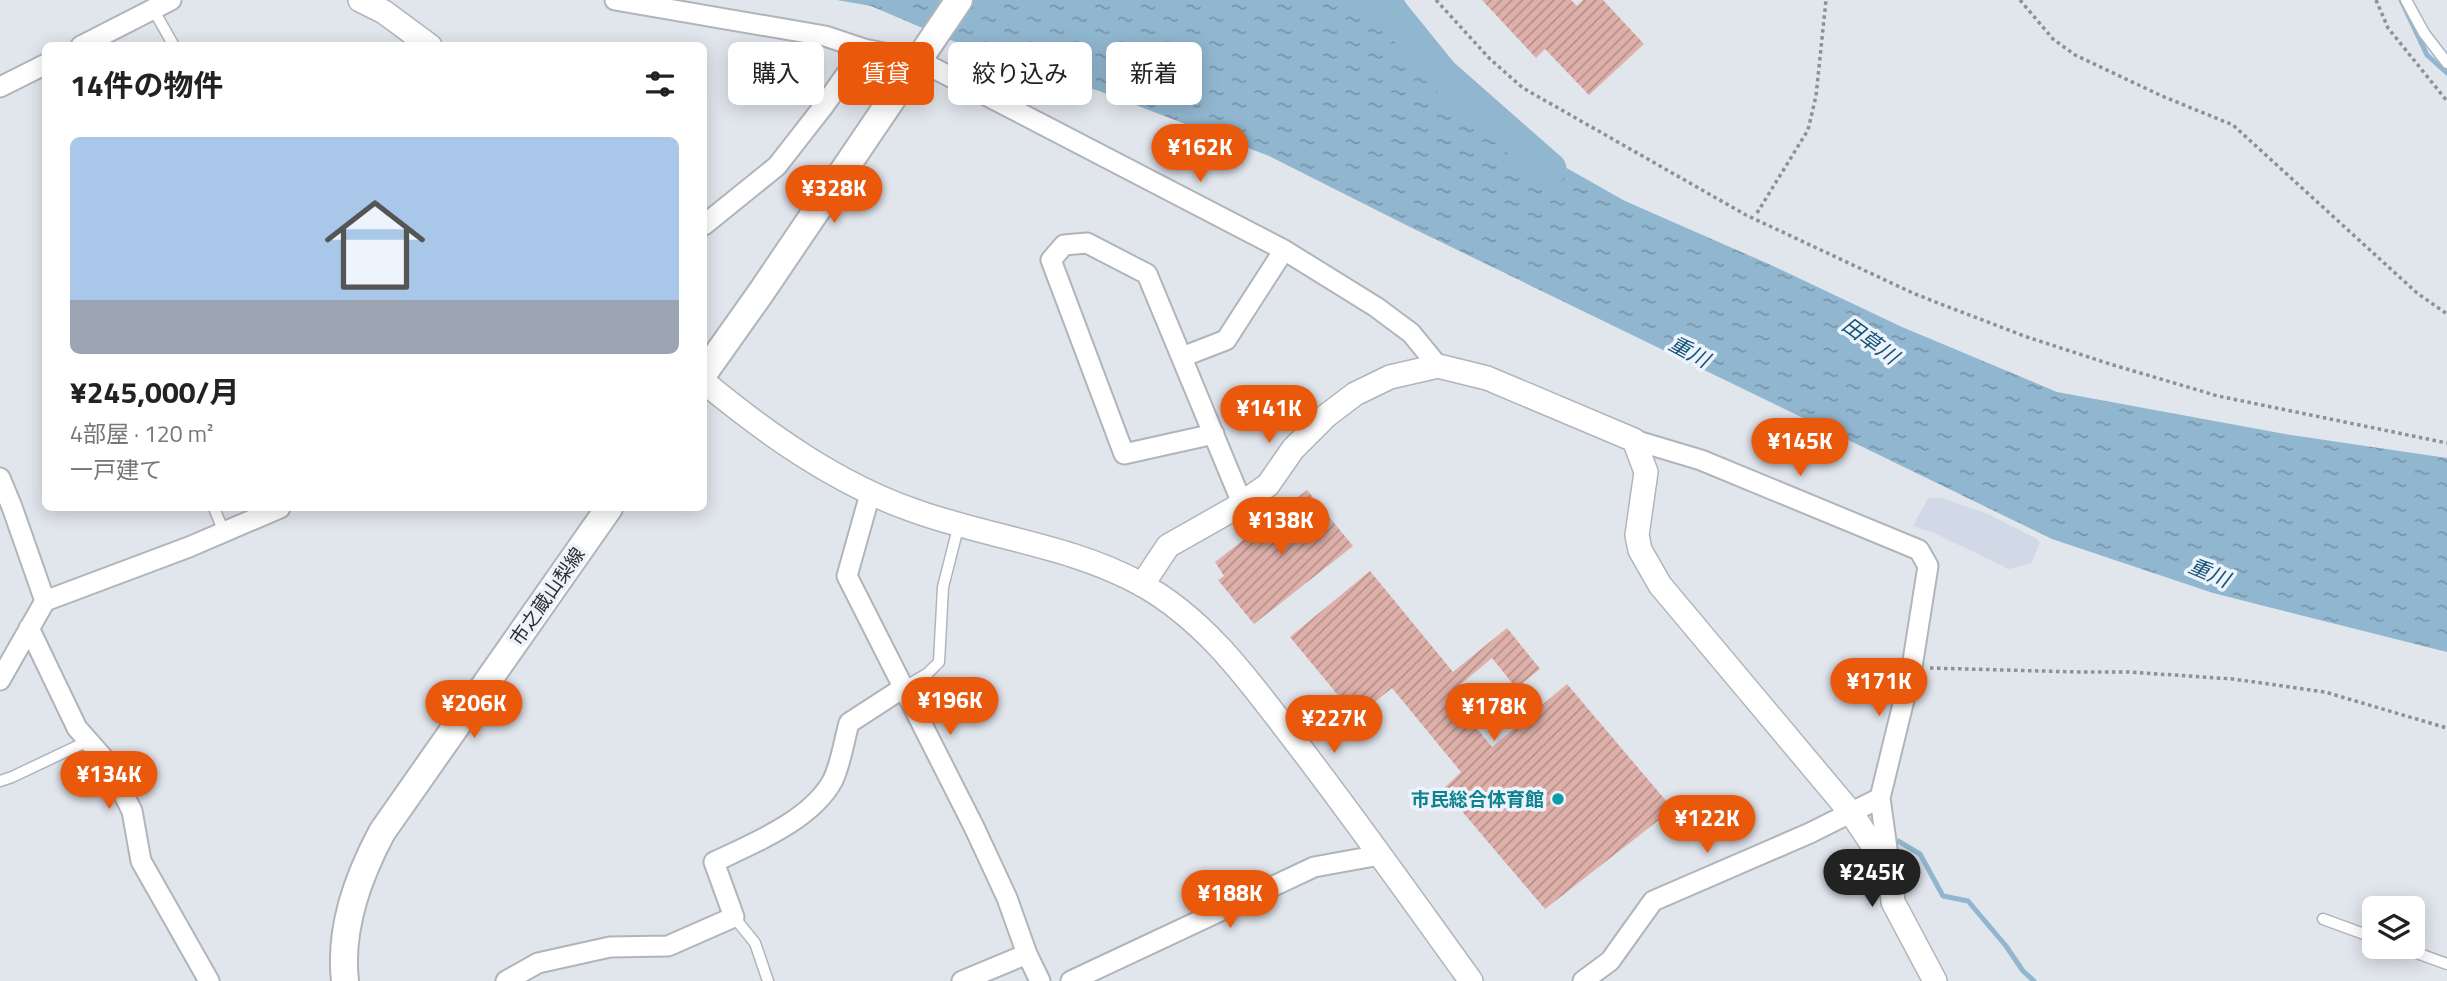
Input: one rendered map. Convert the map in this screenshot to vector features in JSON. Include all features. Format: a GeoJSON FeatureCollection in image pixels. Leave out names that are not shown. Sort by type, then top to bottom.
{"type":"FeatureCollection","features":[{"type":"Feature","properties":{"kind":"main road"},"geometry":{"type":"LineString","coordinates":[[930,42],[960,0]]}},
{"type":"Feature","properties":{"kind":"main road"},"geometry":{"type":"LineString","coordinates":[[707,369],[887,105]]}},
{"type":"Feature","properties":{"kind":"main road","name":"市之蔵山梨線"},"geometry":{"type":"LineString","coordinates":[[345,981],[346,930],[355,893],[382,832],[607,511]]}},
{"type":"Feature","properties":{"kind":"street"},"geometry":{"type":"LineString","coordinates":[[89,42],[171,0]]}},
{"type":"Feature","properties":{"kind":"street"},"geometry":{"type":"LineString","coordinates":[[360,0],[384,12],[425,42]]}},
{"type":"Feature","properties":{"kind":"street"},"geometry":{"type":"LineString","coordinates":[[615,0],[825,36],[843,42]]}},
{"type":"Feature","properties":{"kind":"street"},"geometry":{"type":"LineString","coordinates":[[934,62],[1284,250],[1411,333],[1438,366]]}},
{"type":"Feature","properties":{"kind":"street"},"geometry":{"type":"LineString","coordinates":[[0,87],[42,66]]}},
{"type":"Feature","properties":{"kind":"street"},"geometry":{"type":"LineString","coordinates":[[707,223],[777,166],[838,86]]}},
{"type":"Feature","properties":{"kind":"street"},"geometry":{"type":"LineString","coordinates":[[1213,434],[1124,454],[1051,260],[1064,244],[1087,243],[1147,274],[1242,503]]}},
{"type":"Feature","properties":{"kind":"street"},"geometry":{"type":"LineString","coordinates":[[1182,357],[1226,340],[1284,250]]}},
{"type":"Feature","properties":{"kind":"street"},"geometry":{"type":"LineString","coordinates":[[1142,585],[1168,546],[1268,485],[1293,449],[1326,416],[1355,394],[1390,377],[1438,366],[1487,378],[1634,440],[1701,460],[1919,550],[1928,566],[1912,667],[1880,798],[1893,902],[1935,981]]}},
{"type":"Feature","properties":{"kind":"street"},"geometry":{"type":"LineString","coordinates":[[707,384],[751,419],[870,495],[917,512],[1105,567],[1142,585],[1195,621],[1222,648],[1342,802],[1471,981]]}},
{"type":"Feature","properties":{"kind":"street"},"geometry":{"type":"LineString","coordinates":[[1634,440],[1646,472],[1637,535],[1640,550],[1660,585],[1852,814],[1890,871]]}},
{"type":"Feature","properties":{"kind":"street"},"geometry":{"type":"LineString","coordinates":[[0,478],[45,601]]}},
{"type":"Feature","properties":{"kind":"street"},"geometry":{"type":"LineString","coordinates":[[870,495],[847,576],[1007,898],[1027,954],[1040,981]]}},
{"type":"Feature","properties":{"kind":"street"},"geometry":{"type":"LineString","coordinates":[[0,680],[45,601],[273,511]]}},
{"type":"Feature","properties":{"kind":"street"},"geometry":{"type":"LineString","coordinates":[[29,628],[77,728],[108,763],[132,811],[141,862],[209,981]]}},
{"type":"Feature","properties":{"kind":"street"},"geometry":{"type":"LineString","coordinates":[[506,981],[538,963],[610,947],[668,946],[734,917],[714,862],[787,826],[822,795],[833,780],[849,723],[903,688]]}},
{"type":"Feature","properties":{"kind":"street"},"geometry":{"type":"LineString","coordinates":[[1584,981],[1610,961],[1653,901],[1852,814],[1880,798]]}},
{"type":"Feature","properties":{"kind":"street"},"geometry":{"type":"LineString","coordinates":[[1071,981],[1314,867],[1380,855]]}},
{"type":"Feature","properties":{"kind":"street"},"geometry":{"type":"LineString","coordinates":[[962,981],[1027,954]]}},
{"type":"Feature","properties":{"kind":"lane"},"geometry":{"type":"LineString","coordinates":[[2406,0],[2424,33],[2447,63]]}},
{"type":"Feature","properties":{"kind":"lane"},"geometry":{"type":"LineString","coordinates":[[153,9],[172,42]]}},
{"type":"Feature","properties":{"kind":"lane"},"geometry":{"type":"LineString","coordinates":[[215,511],[224,532]]}},
{"type":"Feature","properties":{"kind":"lane"},"geometry":{"type":"LineString","coordinates":[[903,688],[939,663],[943,587],[959,524]]}},
{"type":"Feature","properties":{"kind":"lane"},"geometry":{"type":"LineString","coordinates":[[0,781],[88,741]]}},
{"type":"Feature","properties":{"kind":"lane"},"geometry":{"type":"LineString","coordinates":[[734,917],[755,943],[768,981]]}},
{"type":"Feature","properties":{"kind":"lane"},"geometry":{"type":"LineString","coordinates":[[2323,919],[2362,933]]}},
{"type":"Feature","properties":{"kind":"lane"},"geometry":{"type":"LineString","coordinates":[[2425,956],[2447,964]]}},
{"type":"Feature","properties":{"kind":"path"},"geometry":{"type":"LineString","coordinates":[[1436,0],[1490,59],[1524,88],[1746,215],[1915,294],[2024,336],[2217,396],[2447,443]]}},
{"type":"Feature","properties":{"kind":"path"},"geometry":{"type":"LineString","coordinates":[[1757,213],[1808,130],[1816,96],[1826,0]]}},
{"type":"Feature","properties":{"kind":"path"},"geometry":{"type":"LineString","coordinates":[[2020,0],[2053,39],[2075,55],[2162,96],[2233,125],[2417,293],[2447,314]]}},
{"type":"Feature","properties":{"kind":"path"},"geometry":{"type":"LineString","coordinates":[[2376,0],[2388,28],[2447,101]]}},
{"type":"Feature","properties":{"kind":"path"},"geometry":{"type":"LineString","coordinates":[[1912,667],[2129,672],[2233,679],[2325,692],[2447,728]]}},
{"type":"Feature","properties":{"kind":"shaded area"},"geometry":{"type":"Polygon","coordinates":[[[1928,498],[1942,498],[1990,515],[2037,539],[2040,543],[2031,563],[2009,569],[1934,533],[1913,526],[1928,498]]]}},
{"type":"Feature","properties":{"kind":"water","name":"重川"},"geometry":{"type":"Polygon","coordinates":[[[837,0],[1404,0],[1471,114],[1625,201],[1771,265],[1902,327],[2057,392],[2285,434],[2447,458],[2447,652],[2213,593],[2052,539],[1269,156],[1136,105],[1202,105],[1202,42],[1106,42],[1106,94],[1092,89],[1092,42],[955,42],[871,6],[837,0]]]}},
{"type":"Feature","properties":{"kind":"building"},"geometry":{"type":"Polygon","coordinates":[[[1482,0],[1571,0],[1577,6],[1583,0],[1603,0],[1644,44],[1589,95],[1545,49],[1536,58],[1482,0]]]}},
{"type":"Feature","properties":{"kind":"building"},"geometry":{"type":"Polygon","coordinates":[[[1307,490],[1353,546],[1254,624],[1218,580],[1224,576],[1215,562],[1307,490]]]}},
{"type":"Feature","properties":{"kind":"building"},"geometry":{"type":"Polygon","coordinates":[[[1370,571],[1453,672],[1507,628],[1540,669],[1516,688],[1492,658],[1449,694],[1492,747],[1567,684],[1673,809],[1545,909],[1443,789],[1461,772],[1392,688],[1356,717],[1290,637],[1370,571]]]}},
{"type":"Feature","properties":{"kind":"waterway","name":"田草川"},"geometry":{"type":"LineString","coordinates":[[1382,0],[1442,74],[1550,169]]}},
{"type":"Feature","properties":{"kind":"waterway"},"geometry":{"type":"LineString","coordinates":[[2401,0],[2427,55],[2447,73]]}},
{"type":"Feature","properties":{"kind":"waterway"},"geometry":{"type":"LineString","coordinates":[[1898,841],[1920,854],[1943,896],[1968,901],[2023,971],[2034,981]]}},
{"type":"Feature","properties":{"kind":"place","name":"市民総合体育館"},"geometry":{"type":"Point","coordinates":[1558,799]}}]}
